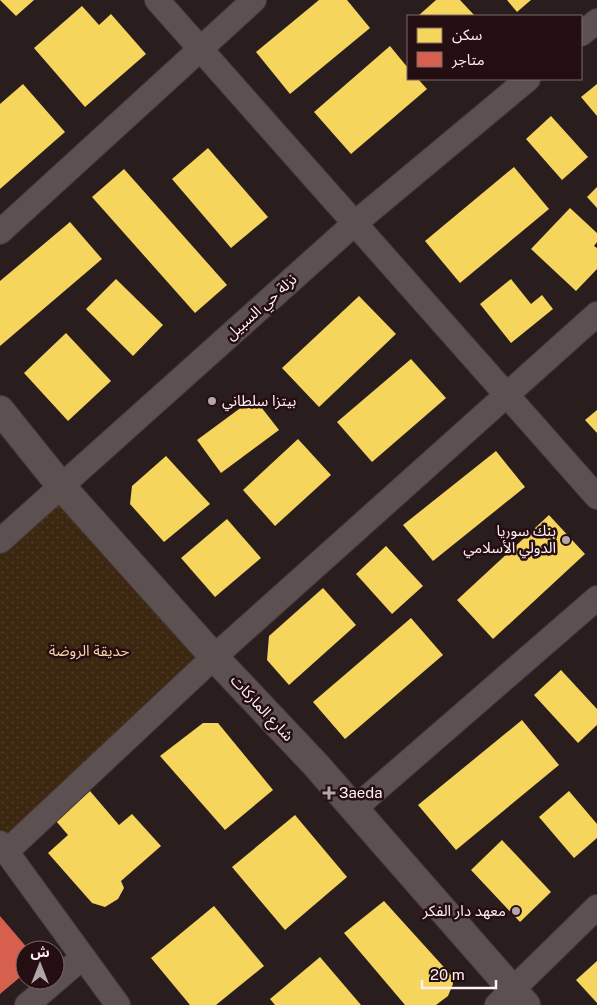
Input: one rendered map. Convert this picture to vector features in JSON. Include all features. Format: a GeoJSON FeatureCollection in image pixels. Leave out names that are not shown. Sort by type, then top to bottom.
{"type":"FeatureCollection","features":[{"type":"Feature","properties":{"kind":"street"},"geometry":{"type":"LineString","coordinates":[[157,0],[597,497]]}},
{"type":"Feature","properties":{"kind":"street"},"geometry":{"type":"LineString","coordinates":[[0,232],[199,48],[254,0]]}},
{"type":"Feature","properties":{"kind":"street"},"geometry":{"type":"LineString","coordinates":[[582,33],[597,21]]}},
{"type":"Feature","properties":{"kind":"street","name":"نزلة حي السبيل"},"geometry":{"type":"LineString","coordinates":[[0,541],[354,224],[527,80]]}},
{"type":"Feature","properties":{"kind":"street"},"geometry":{"type":"LineString","coordinates":[[118,1005],[3,847],[597,314]]}},
{"type":"Feature","properties":{"kind":"street","name":"شارع الماركات"},"geometry":{"type":"LineString","coordinates":[[0,410],[61,486],[214,657],[354,808],[512,999]]}},
{"type":"Feature","properties":{"kind":"street"},"geometry":{"type":"LineString","coordinates":[[354,808],[597,598]]}},
{"type":"Feature","properties":{"kind":"street"},"geometry":{"type":"LineString","coordinates":[[512,999],[597,907]]}},
{"type":"Feature","properties":{"kind":"street"},"geometry":{"type":"LineString","coordinates":[[28,1005],[83,957]]}},
{"type":"Feature","properties":{"kind":"green space","name":"حديقة الروضة"},"geometry":{"type":"Polygon","coordinates":[[[61,486],[214,657],[0,843],[0,541],[61,486]]]}},
{"type":"Feature","properties":{"kind":"building: سكن"},"geometry":{"type":"Polygon","coordinates":[[[0,0],[34,0],[16,16],[0,0]]]}},
{"type":"Feature","properties":{"kind":"building: سكن"},"geometry":{"type":"Polygon","coordinates":[[[319,0],[347,0],[370,28],[290,94],[256,52],[319,0]]]}},
{"type":"Feature","properties":{"kind":"building: سكن"},"geometry":{"type":"Polygon","coordinates":[[[436,0],[460,0],[474,15],[419,15],[436,0]]]}},
{"type":"Feature","properties":{"kind":"building: سكن"},"geometry":{"type":"Polygon","coordinates":[[[507,0],[531,0],[517,12],[507,0]]]}},
{"type":"Feature","properties":{"kind":"building: سكن"},"geometry":{"type":"Polygon","coordinates":[[[82,6],[99,25],[111,14],[146,54],[85,107],[34,48],[82,6]]]}},
{"type":"Feature","properties":{"kind":"building: سكن"},"geometry":{"type":"Polygon","coordinates":[[[390,46],[407,67],[407,80],[419,80],[427,89],[351,154],[314,112],[390,46]]]}},
{"type":"Feature","properties":{"kind":"building: سكن"},"geometry":{"type":"Polygon","coordinates":[[[23,84],[65,132],[0,189],[0,104],[23,84]]]}},
{"type":"Feature","properties":{"kind":"building: سكن"},"geometry":{"type":"Polygon","coordinates":[[[597,84],[597,116],[581,97],[597,84]]]}},
{"type":"Feature","properties":{"kind":"building: سكن"},"geometry":{"type":"Polygon","coordinates":[[[551,116],[588,157],[562,180],[526,139],[551,116]]]}},
{"type":"Feature","properties":{"kind":"building: سكن"},"geometry":{"type":"Polygon","coordinates":[[[208,148],[268,217],[231,248],[172,179],[208,148]]]}},
{"type":"Feature","properties":{"kind":"building: سكن"},"geometry":{"type":"Polygon","coordinates":[[[514,167],[549,209],[460,283],[425,241],[514,167]]]}},
{"type":"Feature","properties":{"kind":"building: سكن"},"geometry":{"type":"Polygon","coordinates":[[[124,169],[227,285],[195,313],[92,197],[124,169]]]}},
{"type":"Feature","properties":{"kind":"building: سكن"},"geometry":{"type":"Polygon","coordinates":[[[597,187],[597,208],[587,197],[597,187]]]}},
{"type":"Feature","properties":{"kind":"building: سكن"},"geometry":{"type":"Polygon","coordinates":[[[570,208],[597,233],[597,242],[594,246],[597,248],[597,269],[576,291],[531,249],[570,208]]]}},
{"type":"Feature","properties":{"kind":"building: سكن"},"geometry":{"type":"Polygon","coordinates":[[[70,222],[102,259],[0,346],[0,281],[70,222]]]}},
{"type":"Feature","properties":{"kind":"building: سكن"},"geometry":{"type":"Polygon","coordinates":[[[116,279],[163,325],[133,356],[86,309],[116,279]]]}},
{"type":"Feature","properties":{"kind":"building: سكن"},"geometry":{"type":"Polygon","coordinates":[[[511,279],[531,304],[542,295],[553,309],[511,343],[480,304],[511,279]]]}},
{"type":"Feature","properties":{"kind":"building: سكن"},"geometry":{"type":"Polygon","coordinates":[[[359,296],[396,334],[319,407],[282,368],[359,296]]]}},
{"type":"Feature","properties":{"kind":"building: سكن"},"geometry":{"type":"Polygon","coordinates":[[[66,333],[111,381],[68,421],[24,373],[66,333]]]}},
{"type":"Feature","properties":{"kind":"building: سكن"},"geometry":{"type":"Polygon","coordinates":[[[411,359],[446,398],[372,462],[337,422],[411,359]]]}},
{"type":"Feature","properties":{"kind":"building: سكن"},"geometry":{"type":"Polygon","coordinates":[[[254,398],[279,430],[221,473],[197,440],[254,398]]]}},
{"type":"Feature","properties":{"kind":"building: سكن"},"geometry":{"type":"Polygon","coordinates":[[[597,410],[597,433],[585,420],[597,410]]]}},
{"type":"Feature","properties":{"kind":"building: سكن"},"geometry":{"type":"Polygon","coordinates":[[[298,439],[331,475],[275,526],[243,490],[298,439]]]}},
{"type":"Feature","properties":{"kind":"building: سكن"},"geometry":{"type":"Polygon","coordinates":[[[496,451],[525,487],[433,561],[403,525],[496,451]]]}},
{"type":"Feature","properties":{"kind":"building: سكن"},"geometry":{"type":"Polygon","coordinates":[[[166,456],[210,504],[164,542],[130,504],[132,486],[166,456]]]}},
{"type":"Feature","properties":{"kind":"building: سكن"},"geometry":{"type":"Polygon","coordinates":[[[549,515],[585,554],[493,639],[457,600],[549,515]]]}},
{"type":"Feature","properties":{"kind":"building: سكن"},"geometry":{"type":"Polygon","coordinates":[[[227,519],[261,558],[215,597],[181,558],[227,519]]]}},
{"type":"Feature","properties":{"kind":"building: سكن"},"geometry":{"type":"Polygon","coordinates":[[[386,546],[423,586],[392,614],[356,574],[386,546]]]}},
{"type":"Feature","properties":{"kind":"building: سكن"},"geometry":{"type":"Polygon","coordinates":[[[323,588],[356,625],[289,685],[267,660],[269,636],[323,588]]]}},
{"type":"Feature","properties":{"kind":"building: سكن"},"geometry":{"type":"Polygon","coordinates":[[[411,618],[443,655],[345,739],[313,702],[411,618]]]}},
{"type":"Feature","properties":{"kind":"building: سكن"},"geometry":{"type":"Polygon","coordinates":[[[561,670],[597,709],[597,725],[578,743],[534,695],[561,670]]]}},
{"type":"Feature","properties":{"kind":"building: سكن"},"geometry":{"type":"Polygon","coordinates":[[[522,720],[559,765],[456,850],[418,805],[522,720]]]}},
{"type":"Feature","properties":{"kind":"building: سكن"},"geometry":{"type":"Polygon","coordinates":[[[203,723],[218,723],[273,790],[225,830],[160,756],[203,723]]]}},
{"type":"Feature","properties":{"kind":"building: سكن"},"geometry":{"type":"Polygon","coordinates":[[[90,791],[119,825],[132,814],[161,846],[121,881],[124,888],[118,899],[105,907],[92,903],[48,853],[68,835],[56,821],[90,791]]]}},
{"type":"Feature","properties":{"kind":"building: سكن"},"geometry":{"type":"Polygon","coordinates":[[[569,791],[597,824],[597,838],[574,858],[539,817],[569,791]]]}},
{"type":"Feature","properties":{"kind":"building: سكن"},"geometry":{"type":"Polygon","coordinates":[[[295,815],[347,877],[285,930],[232,867],[295,815]]]}},
{"type":"Feature","properties":{"kind":"building: سكن"},"geometry":{"type":"Polygon","coordinates":[[[502,840],[551,892],[520,922],[471,870],[502,840]]]}},
{"type":"Feature","properties":{"kind":"building: سكن"},"geometry":{"type":"Polygon","coordinates":[[[384,901],[451,975],[453,984],[448,996],[436,1005],[405,1005],[344,933],[384,901]]]}},
{"type":"Feature","properties":{"kind":"building: سكن"},"geometry":{"type":"Polygon","coordinates":[[[214,906],[264,966],[216,1005],[190,1005],[151,958],[214,906]]]}},
{"type":"Feature","properties":{"kind":"building: سكن"},"geometry":{"type":"Polygon","coordinates":[[[320,957],[361,1005],[275,1005],[270,999],[320,957]]]}},
{"type":"Feature","properties":{"kind":"building: سكن"},"geometry":{"type":"Polygon","coordinates":[[[597,961],[597,1003],[576,980],[597,961]]]}},
{"type":"Feature","properties":{"kind":"building: متاجر"},"geometry":{"type":"Polygon","coordinates":[[[0,916],[20,940],[15,940],[15,981],[0,994],[0,916]]]}},
{"type":"Feature","properties":{"kind":"place","name":"بيتزا سلطاني"},"geometry":{"type":"Point","coordinates":[212,401]}},
{"type":"Feature","properties":{"kind":"place","name":"بنك سوريا الدولي الأسلامي"},"geometry":{"type":"Point","coordinates":[566,540]}},
{"type":"Feature","properties":{"kind":"place","name":"3aeda"},"geometry":{"type":"Point","coordinates":[329,793]}},
{"type":"Feature","properties":{"kind":"place","name":"معهد دار الفكر"},"geometry":{"type":"Point","coordinates":[516,911]}}]}
